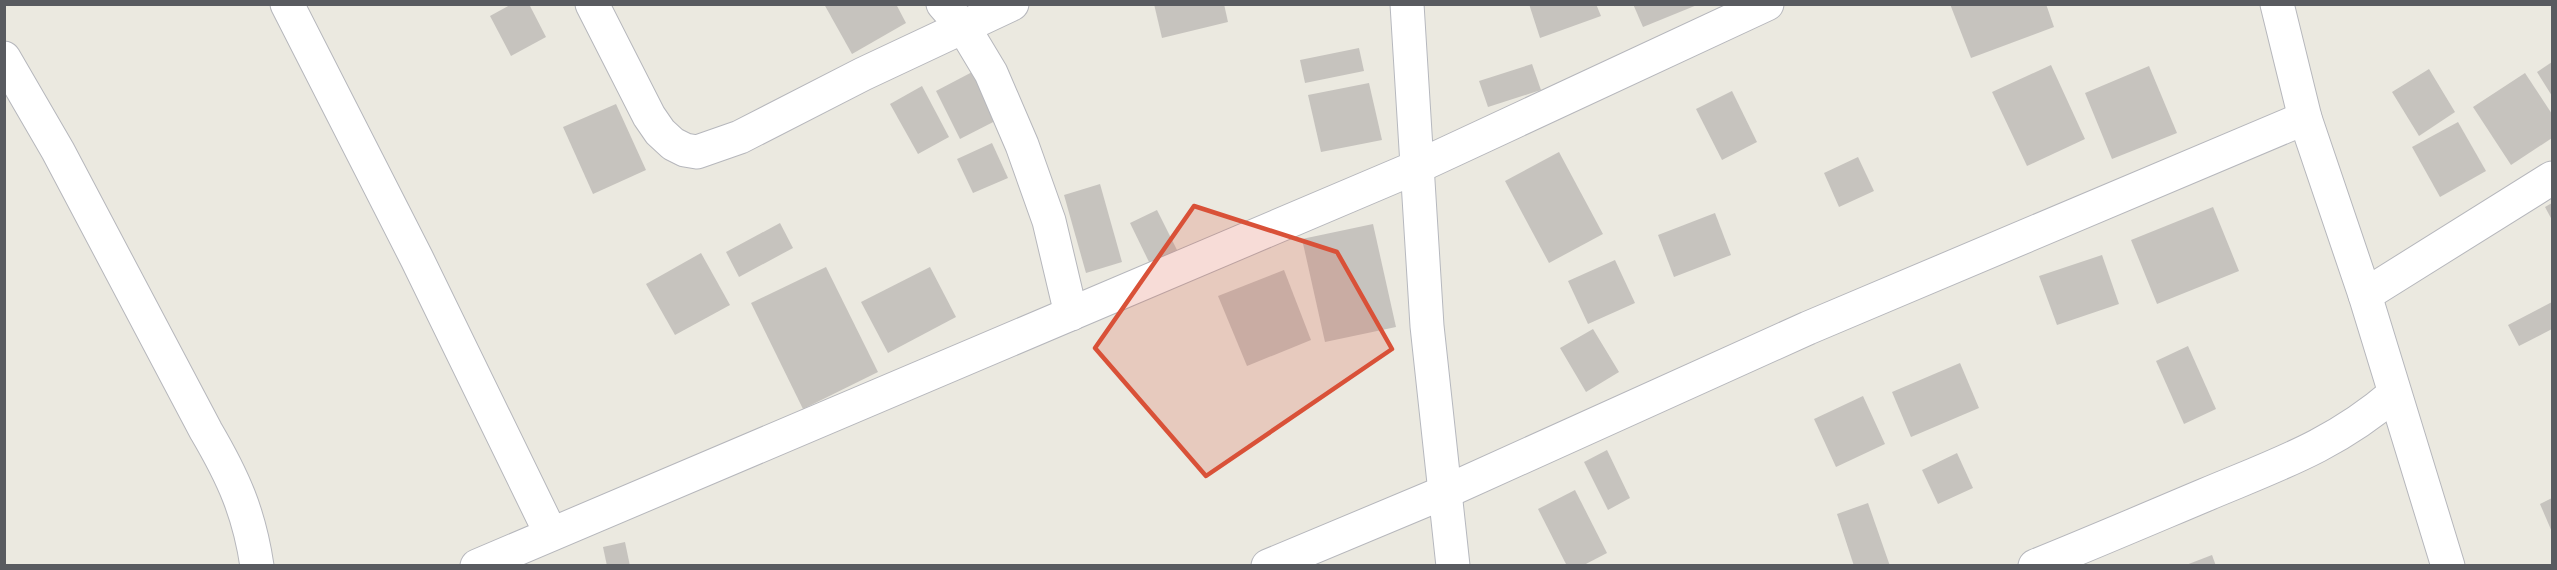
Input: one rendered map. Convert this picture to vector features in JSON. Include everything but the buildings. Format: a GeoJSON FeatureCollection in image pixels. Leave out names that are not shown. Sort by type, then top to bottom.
{"type":"FeatureCollection","features":[{"type":"Feature","properties":{"kind":"street"},"geometry":{"type":"LineString","coordinates":[[287,4],[417,259],[551,534]]}},
{"type":"Feature","properties":{"kind":"street"},"geometry":{"type":"LineString","coordinates":[[592,4],[649,116],[660,132],[673,144],[685,150],[697,152],[740,137],[863,74],[953,16],[1012,4]]}},
{"type":"Feature","properties":{"kind":"street"},"geometry":{"type":"LineString","coordinates":[[1407,4],[1419,166],[1427,326],[1453,566]]}},
{"type":"Feature","properties":{"kind":"street"},"geometry":{"type":"LineString","coordinates":[[477,566],[1419,166],[1767,4]]}},
{"type":"Feature","properties":{"kind":"street"},"geometry":{"type":"LineString","coordinates":[[2277,4],[2306,118],[2365,295],[2448,566]]}},
{"type":"Feature","properties":{"kind":"street"},"geometry":{"type":"LineString","coordinates":[[953,16],[991,73],[1022,145],[1048,221],[1071,314]]}},
{"type":"Feature","properties":{"kind":"street"},"geometry":{"type":"LineString","coordinates":[[4,58],[58,151],[231,475],[245,512],[257,566]]}},
{"type":"Feature","properties":{"kind":"street"},"geometry":{"type":"LineString","coordinates":[[1268,566],[1445,492],[1622,414],[1808,328],[2306,118]]}},
{"type":"Feature","properties":{"kind":"street"},"geometry":{"type":"LineString","coordinates":[[2365,295],[2553,178]]}},
{"type":"Feature","properties":{"kind":"street"},"geometry":{"type":"LineString","coordinates":[[2035,566],[2270,470],[2336,438],[2370,415],[2394,394]]}},
{"type":"Feature","properties":{"kind":"highlighted area"},"geometry":{"type":"Polygon","coordinates":[[[1194,206],[1337,252],[1392,349],[1206,476],[1095,348],[1194,206]]]}}]}
